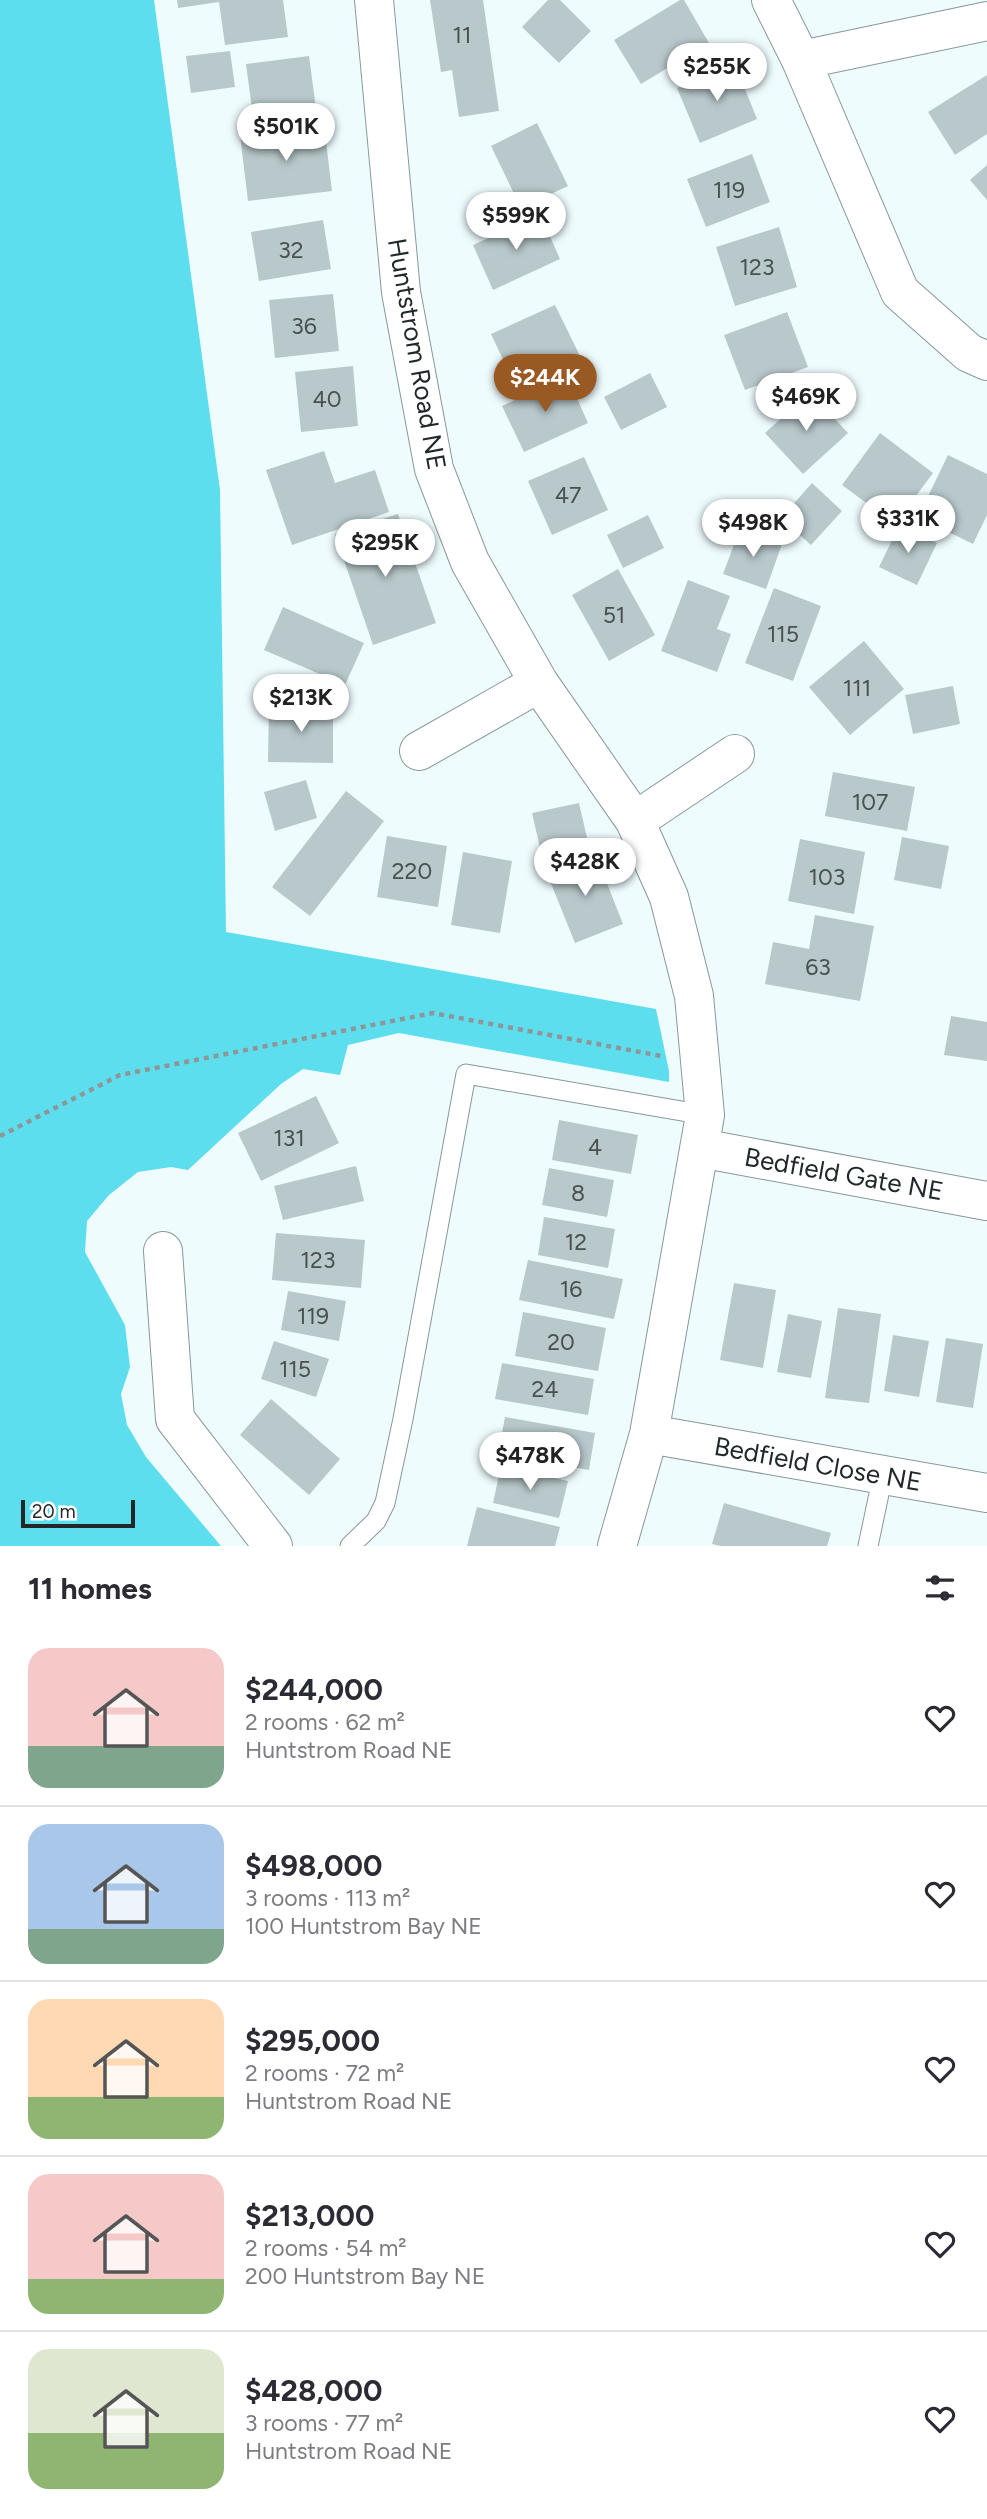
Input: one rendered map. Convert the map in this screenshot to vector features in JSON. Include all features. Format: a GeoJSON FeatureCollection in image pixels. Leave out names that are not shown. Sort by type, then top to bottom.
{"type":"FeatureCollection","features":[{"type":"Feature","properties":{"kind":"street","name":"Huntstrom Road NE"},"geometry":{"type":"LineString","coordinates":[[374,0],[401,292],[434,469],[470,562],[538,683],[635,821],[668,897],[694,996],[703,1076],[703,1131]]}},
{"type":"Feature","properties":{"kind":"street"},"geometry":{"type":"LineString","coordinates":[[771,0],[801,60],[900,292],[969,353],[987,361]]}},
{"type":"Feature","properties":{"kind":"street"},"geometry":{"type":"LineString","coordinates":[[801,60],[987,21]]}},
{"type":"Feature","properties":{"kind":"street"},"geometry":{"type":"LineString","coordinates":[[419,751],[538,683]]}},
{"type":"Feature","properties":{"kind":"street"},"geometry":{"type":"LineString","coordinates":[[635,821],[735,754]]}},
{"type":"Feature","properties":{"kind":"street"},"geometry":{"type":"LineString","coordinates":[[617,1546],[649,1434],[703,1131]]}},
{"type":"Feature","properties":{"kind":"street","name":"Bedfield Gate NE"},"geometry":{"type":"LineString","coordinates":[[703,1131],[987,1201]]}},
{"type":"Feature","properties":{"kind":"street"},"geometry":{"type":"LineString","coordinates":[[163,1251],[175,1419],[273,1546]]}},
{"type":"Feature","properties":{"kind":"street","name":"Bedfield Close NE"},"geometry":{"type":"LineString","coordinates":[[649,1434],[987,1493]]}},
{"type":"Feature","properties":{"kind":"lane"},"geometry":{"type":"LineString","coordinates":[[351,1546],[376,1521],[385,1503],[403,1419],[466,1074],[703,1131]]}},
{"type":"Feature","properties":{"kind":"lane"},"geometry":{"type":"LineString","coordinates":[[868,1546],[883,1475]]}},
{"type":"Feature","properties":{"kind":"path"},"geometry":{"type":"LineString","coordinates":[[0,1136],[120,1075],[433,1013],[665,1057],[703,1076]]}},
{"type":"Feature","properties":{"kind":"shaded area"},"geometry":{"type":"Polygon","coordinates":[[[0,0],[154,0],[220,490],[226,932],[656,1009],[669,1071],[669,1082],[399,1033],[348,1045],[340,1075],[303,1069],[281,1084],[188,1170],[171,1167],[138,1172],[109,1195],[87,1221],[85,1252],[125,1325],[130,1367],[121,1394],[127,1425],[146,1457],[221,1546],[0,1546],[0,0]]]}},
{"type":"Feature","properties":{"kind":"building"},"geometry":{"type":"Polygon","coordinates":[[[177,0],[283,0],[288,37],[225,45],[219,2],[178,8],[177,0]]]}},
{"type":"Feature","properties":{"kind":"building"},"geometry":{"type":"Polygon","coordinates":[[[430,0],[483,0],[499,111],[459,117],[452,70],[441,72],[430,0]]]}},
{"type":"Feature","properties":{"kind":"building"},"geometry":{"type":"Polygon","coordinates":[[[548,0],[560,0],[591,31],[559,63],[522,27],[548,0]]]}},
{"type":"Feature","properties":{"kind":"building"},"geometry":{"type":"Polygon","coordinates":[[[684,0],[709,43],[641,84],[614,40],[684,0]]]}},
{"type":"Feature","properties":{"kind":"building"},"geometry":{"type":"Polygon","coordinates":[[[230,51],[235,87],[191,93],[186,56],[230,51]]]}},
{"type":"Feature","properties":{"kind":"building"},"geometry":{"type":"Polygon","coordinates":[[[309,56],[317,116],[254,124],[246,64],[309,56]]]}},
{"type":"Feature","properties":{"kind":"building"},"geometry":{"type":"Polygon","coordinates":[[[735,64],[757,119],[700,143],[677,88],[735,64]]]}},
{"type":"Feature","properties":{"kind":"building"},"geometry":{"type":"Polygon","coordinates":[[[987,75],[987,134],[955,155],[928,112],[987,75]]]}},
{"type":"Feature","properties":{"kind":"building"},"geometry":{"type":"Polygon","coordinates":[[[537,123],[568,186],[521,208],[491,146],[537,123]]]}},
{"type":"Feature","properties":{"kind":"building"},"geometry":{"type":"Polygon","coordinates":[[[324,125],[332,191],[248,201],[240,135],[324,125]]]}},
{"type":"Feature","properties":{"kind":"building"},"geometry":{"type":"Polygon","coordinates":[[[752,154],[770,202],[706,227],[687,179],[752,154]]]}},
{"type":"Feature","properties":{"kind":"building"},"geometry":{"type":"Polygon","coordinates":[[[987,165],[987,200],[970,180],[987,165]]]}},
{"type":"Feature","properties":{"kind":"building"},"geometry":{"type":"Polygon","coordinates":[[[540,214],[560,259],[493,290],[473,245],[540,214]]]}},
{"type":"Feature","properties":{"kind":"building"},"geometry":{"type":"Polygon","coordinates":[[[323,220],[331,269],[259,281],[251,232],[323,220]]]}},
{"type":"Feature","properties":{"kind":"building"},"geometry":{"type":"Polygon","coordinates":[[[779,227],[797,287],[735,306],[716,247],[779,227]]]}},
{"type":"Feature","properties":{"kind":"building"},"geometry":{"type":"Polygon","coordinates":[[[333,294],[339,351],[275,358],[269,300],[333,294]]]}},
{"type":"Feature","properties":{"kind":"building"},"geometry":{"type":"Polygon","coordinates":[[[555,305],[580,356],[516,387],[491,334],[555,305]]]}},
{"type":"Feature","properties":{"kind":"building"},"geometry":{"type":"Polygon","coordinates":[[[787,312],[808,367],[745,390],[724,335],[787,312]]]}},
{"type":"Feature","properties":{"kind":"building"},"geometry":{"type":"Polygon","coordinates":[[[353,366],[358,426],[301,432],[295,372],[353,366]]]}},
{"type":"Feature","properties":{"kind":"building"},"geometry":{"type":"Polygon","coordinates":[[[650,373],[667,407],[621,430],[604,397],[650,373]]]}},
{"type":"Feature","properties":{"kind":"building"},"geometry":{"type":"Polygon","coordinates":[[[567,376],[588,423],[524,452],[502,406],[567,376]]]}},
{"type":"Feature","properties":{"kind":"building"},"geometry":{"type":"Polygon","coordinates":[[[810,392],[848,433],[803,474],[765,433],[810,392]]]}},
{"type":"Feature","properties":{"kind":"building"},"geometry":{"type":"Polygon","coordinates":[[[880,433],[933,473],[895,524],[842,485],[880,433]]]}},
{"type":"Feature","properties":{"kind":"building"},"geometry":{"type":"Polygon","coordinates":[[[324,451],[335,483],[375,470],[389,512],[292,545],[266,470],[324,451]]]}},
{"type":"Feature","properties":{"kind":"building"},"geometry":{"type":"Polygon","coordinates":[[[948,455],[987,474],[987,515],[973,544],[918,517],[948,455]]]}},
{"type":"Feature","properties":{"kind":"building"},"geometry":{"type":"Polygon","coordinates":[[[584,457],[608,510],[552,535],[528,481],[584,457]]]}},
{"type":"Feature","properties":{"kind":"building"},"geometry":{"type":"Polygon","coordinates":[[[812,483],[842,511],[811,545],[781,518],[812,483]]]}},
{"type":"Feature","properties":{"kind":"building"},"geometry":{"type":"Polygon","coordinates":[[[398,514],[436,623],[373,645],[335,534],[398,514]]]}},
{"type":"Feature","properties":{"kind":"building"},"geometry":{"type":"Polygon","coordinates":[[[648,515],[664,548],[623,568],[607,535],[648,515]]]}},
{"type":"Feature","properties":{"kind":"building"},"geometry":{"type":"Polygon","coordinates":[[[900,524],[937,543],[917,585],[879,567],[900,524]]]}},
{"type":"Feature","properties":{"kind":"building"},"geometry":{"type":"Polygon","coordinates":[[[740,529],[782,544],[766,589],[723,574],[740,529]]]}},
{"type":"Feature","properties":{"kind":"building"},"geometry":{"type":"Polygon","coordinates":[[[618,569],[655,635],[609,661],[572,595],[618,569]]]}},
{"type":"Feature","properties":{"kind":"building"},"geometry":{"type":"Polygon","coordinates":[[[688,580],[730,596],[717,629],[731,634],[717,672],[661,651],[688,580]]]}},
{"type":"Feature","properties":{"kind":"building"},"geometry":{"type":"Polygon","coordinates":[[[774,588],[821,606],[793,681],[745,663],[774,588]]]}},
{"type":"Feature","properties":{"kind":"building"},"geometry":{"type":"Polygon","coordinates":[[[283,607],[364,643],[345,685],[264,650],[283,607]]]}},
{"type":"Feature","properties":{"kind":"building"},"geometry":{"type":"Polygon","coordinates":[[[864,641],[904,689],[850,735],[809,687],[864,641]]]}},
{"type":"Feature","properties":{"kind":"building"},"geometry":{"type":"Polygon","coordinates":[[[953,686],[960,724],[913,734],[905,695],[953,686]]]}},
{"type":"Feature","properties":{"kind":"building"},"geometry":{"type":"Polygon","coordinates":[[[269,705],[333,706],[333,763],[268,762],[269,705]]]}},
{"type":"Feature","properties":{"kind":"building"},"geometry":{"type":"Polygon","coordinates":[[[833,772],[915,787],[907,831],[825,816],[833,772]]]}},
{"type":"Feature","properties":{"kind":"building"},"geometry":{"type":"Polygon","coordinates":[[[306,780],[317,818],[275,831],[264,792],[306,780]]]}},
{"type":"Feature","properties":{"kind":"building"},"geometry":{"type":"Polygon","coordinates":[[[346,791],[384,821],[310,916],[272,887],[346,791]]]}},
{"type":"Feature","properties":{"kind":"building"},"geometry":{"type":"Polygon","coordinates":[[[579,803],[588,842],[541,852],[532,813],[579,803]]]}},
{"type":"Feature","properties":{"kind":"building"},"geometry":{"type":"Polygon","coordinates":[[[387,836],[447,846],[438,907],[377,897],[387,836]]]}},
{"type":"Feature","properties":{"kind":"building"},"geometry":{"type":"Polygon","coordinates":[[[902,837],[949,846],[941,889],[894,880],[902,837]]]}},
{"type":"Feature","properties":{"kind":"building"},"geometry":{"type":"Polygon","coordinates":[[[800,839],[865,852],[854,914],[788,901],[800,839]]]}},
{"type":"Feature","properties":{"kind":"building"},"geometry":{"type":"Polygon","coordinates":[[[463,852],[512,861],[500,933],[451,925],[463,852]]]}},
{"type":"Feature","properties":{"kind":"building"},"geometry":{"type":"Polygon","coordinates":[[[595,853],[623,924],[575,943],[546,871],[595,853]]]}},
{"type":"Feature","properties":{"kind":"building"},"geometry":{"type":"Polygon","coordinates":[[[815,915],[874,926],[860,1001],[765,984],[773,942],[809,949],[815,915]]]}},
{"type":"Feature","properties":{"kind":"building"},"geometry":{"type":"Polygon","coordinates":[[[951,1016],[987,1022],[987,1061],[944,1055],[951,1016]]]}},
{"type":"Feature","properties":{"kind":"building"},"geometry":{"type":"Polygon","coordinates":[[[316,1096],[339,1143],[261,1181],[238,1133],[316,1096]]]}},
{"type":"Feature","properties":{"kind":"building"},"geometry":{"type":"Polygon","coordinates":[[[559,1120],[638,1135],[631,1174],[552,1160],[559,1120]]]}},
{"type":"Feature","properties":{"kind":"building"},"geometry":{"type":"Polygon","coordinates":[[[356,1166],[364,1201],[283,1220],[274,1186],[356,1166]]]}},
{"type":"Feature","properties":{"kind":"building"},"geometry":{"type":"Polygon","coordinates":[[[549,1168],[614,1180],[607,1217],[542,1205],[549,1168]]]}},
{"type":"Feature","properties":{"kind":"building"},"geometry":{"type":"Polygon","coordinates":[[[544,1217],[615,1229],[608,1268],[538,1255],[544,1217]]]}},
{"type":"Feature","properties":{"kind":"building"},"geometry":{"type":"Polygon","coordinates":[[[276,1233],[365,1240],[361,1288],[272,1280],[276,1233]]]}},
{"type":"Feature","properties":{"kind":"building"},"geometry":{"type":"Polygon","coordinates":[[[528,1260],[623,1279],[614,1319],[519,1300],[528,1260]]]}},
{"type":"Feature","properties":{"kind":"building"},"geometry":{"type":"Polygon","coordinates":[[[734,1283],[776,1290],[763,1368],[720,1360],[734,1283]]]}},
{"type":"Feature","properties":{"kind":"building"},"geometry":{"type":"Polygon","coordinates":[[[288,1291],[346,1301],[339,1341],[281,1330],[288,1291]]]}},
{"type":"Feature","properties":{"kind":"building"},"geometry":{"type":"Polygon","coordinates":[[[838,1308],[881,1314],[869,1403],[825,1398],[838,1308]]]}},
{"type":"Feature","properties":{"kind":"building"},"geometry":{"type":"Polygon","coordinates":[[[523,1312],[606,1328],[598,1371],[515,1356],[523,1312]]]}},
{"type":"Feature","properties":{"kind":"building"},"geometry":{"type":"Polygon","coordinates":[[[788,1314],[822,1321],[811,1378],[777,1372],[788,1314]]]}},
{"type":"Feature","properties":{"kind":"building"},"geometry":{"type":"Polygon","coordinates":[[[893,1335],[929,1341],[919,1397],[884,1391],[893,1335]]]}},
{"type":"Feature","properties":{"kind":"building"},"geometry":{"type":"Polygon","coordinates":[[[946,1338],[983,1344],[973,1408],[936,1402],[946,1338]]]}},
{"type":"Feature","properties":{"kind":"building"},"geometry":{"type":"Polygon","coordinates":[[[274,1341],[329,1359],[316,1397],[261,1379],[274,1341]]]}},
{"type":"Feature","properties":{"kind":"building"},"geometry":{"type":"Polygon","coordinates":[[[502,1363],[594,1379],[588,1415],[495,1399],[502,1363]]]}},
{"type":"Feature","properties":{"kind":"building"},"geometry":{"type":"Polygon","coordinates":[[[271,1399],[340,1459],[309,1495],[240,1435],[271,1399]]]}},
{"type":"Feature","properties":{"kind":"building"},"geometry":{"type":"Polygon","coordinates":[[[505,1417],[595,1433],[589,1470],[498,1454],[505,1417]]]}},
{"type":"Feature","properties":{"kind":"building"},"geometry":{"type":"Polygon","coordinates":[[[501,1466],[568,1481],[559,1518],[493,1503],[501,1466]]]}},
{"type":"Feature","properties":{"kind":"building"},"geometry":{"type":"Polygon","coordinates":[[[724,1503],[831,1533],[827,1546],[712,1544],[724,1503]]]}},
{"type":"Feature","properties":{"kind":"building"},"geometry":{"type":"Polygon","coordinates":[[[477,1507],[560,1527],[555,1546],[467,1546],[477,1507]]]}}]}
